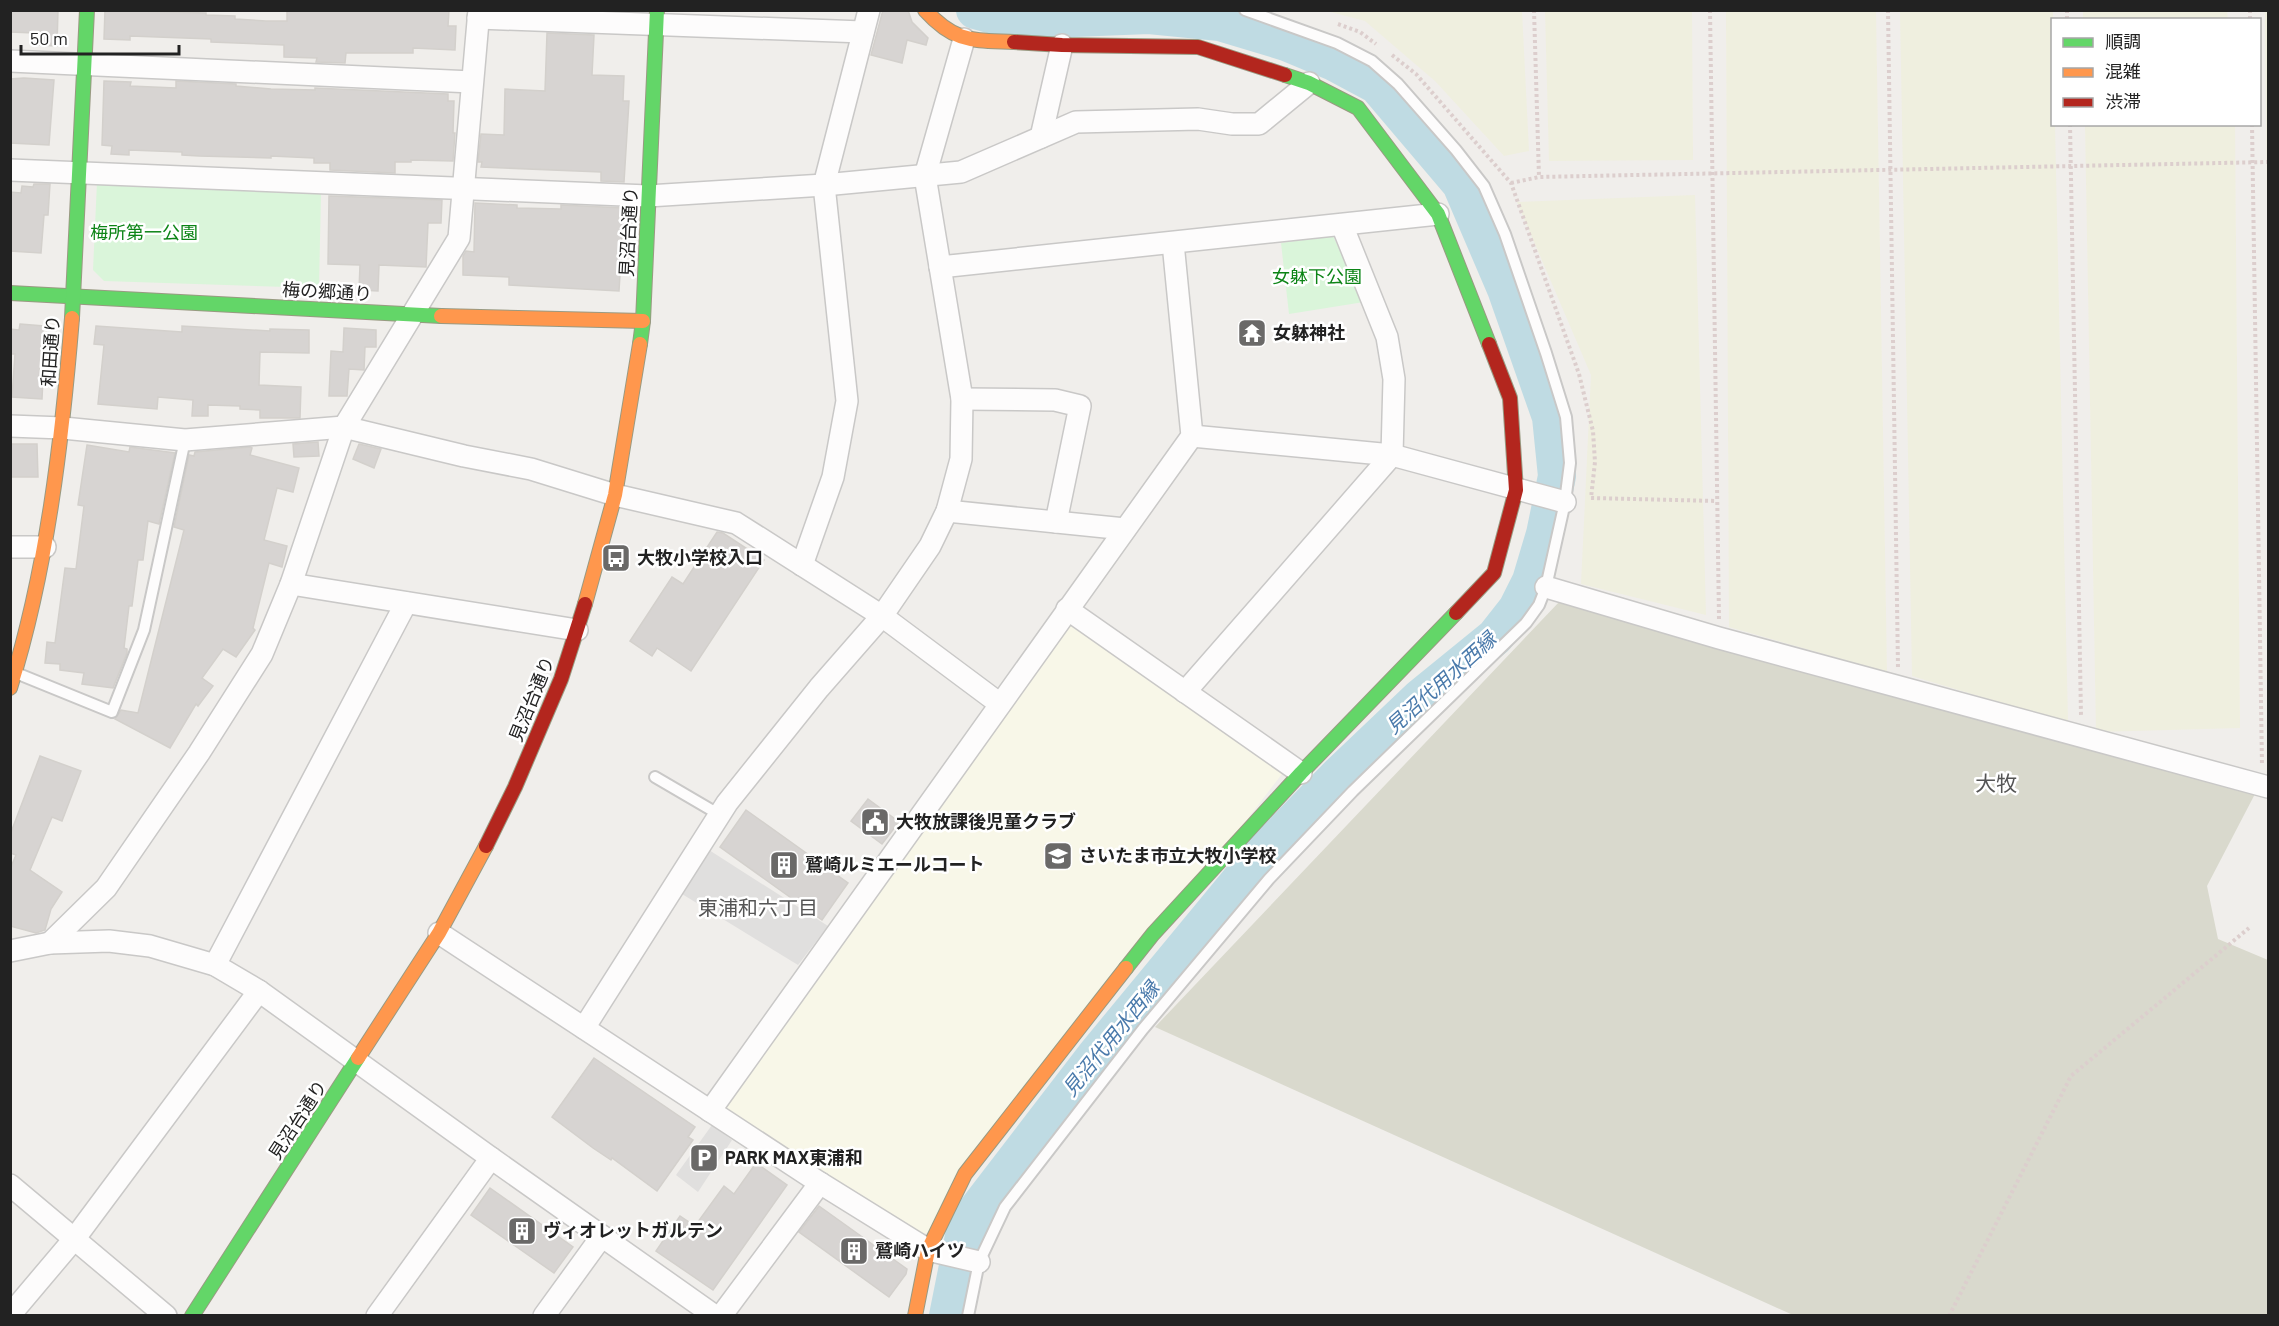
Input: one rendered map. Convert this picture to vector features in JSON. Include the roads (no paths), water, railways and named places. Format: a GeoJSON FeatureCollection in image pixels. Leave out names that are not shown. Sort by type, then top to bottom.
{"type":"FeatureCollection","features":[{"type":"Feature","properties":{"kind":"street","name":"和田通り"},"geometry":{"type":"LineString","coordinates":[[10,688],[16,673],[45,547],[63,428],[82,174],[87,10]]}},
{"type":"Feature","properties":{"kind":"street"},"geometry":{"type":"LineString","coordinates":[[802,565],[833,477],[847,401],[824,185],[869,10]]}},
{"type":"Feature","properties":{"kind":"street"},"geometry":{"type":"LineString","coordinates":[[915,1316],[965,1174],[1153,934],[1301,773],[1494,573],[1516,490],[1510,398],[1437,214],[1358,108],[1309,83],[1198,46],[1062,45],[963,39],[937,22],[925,10]]}},
{"type":"Feature","properties":{"kind":"street"},"geometry":{"type":"LineString","coordinates":[[51,943],[106,888],[199,753],[262,654],[291,584],[345,427],[459,238],[479,14],[657,18],[863,32]]}},
{"type":"Feature","properties":{"kind":"street","name":"見沼台通り"},"geometry":{"type":"LineString","coordinates":[[192,1316],[439,933],[480,859],[515,787],[561,680],[615,495],[635,383],[643,321],[657,18]]}},
{"type":"Feature","properties":{"kind":"street"},"geometry":{"type":"LineString","coordinates":[[584,1028],[720,815],[819,688],[882,616],[930,546],[947,511],[962,459],[962,399],[925,176],[963,39]]}},
{"type":"Feature","properties":{"kind":"street"},"geometry":{"type":"LineString","coordinates":[[1041,137],[1062,45]]}},
{"type":"Feature","properties":{"kind":"street"},"geometry":{"type":"LineString","coordinates":[[10,61],[472,82]]}},
{"type":"Feature","properties":{"kind":"street"},"geometry":{"type":"LineString","coordinates":[[10,170],[648,196],[824,185],[961,172],[1076,122],[1198,119],[1232,124],[1259,124],[1309,83]]}},
{"type":"Feature","properties":{"kind":"street"},"geometry":{"type":"LineString","coordinates":[[940,267],[1437,214]]}},
{"type":"Feature","properties":{"kind":"street"},"geometry":{"type":"LineString","coordinates":[[1185,692],[1392,455],[1394,379],[1388,337],[1342,225]]}},
{"type":"Feature","properties":{"kind":"street"},"geometry":{"type":"LineString","coordinates":[[710,1111],[1192,436],[1173,243]]}},
{"type":"Feature","properties":{"kind":"street","name":"梅の郷通り"},"geometry":{"type":"LineString","coordinates":[[10,293],[414,315],[643,321]]}},
{"type":"Feature","properties":{"kind":"street"},"geometry":{"type":"LineString","coordinates":[[962,399],[1055,400],[1080,406],[1056,522]]}},
{"type":"Feature","properties":{"kind":"street"},"geometry":{"type":"LineString","coordinates":[[10,426],[63,428],[185,440],[345,427],[531,470],[615,495],[736,523],[882,616],[1000,704]]}},
{"type":"Feature","properties":{"kind":"street"},"geometry":{"type":"LineString","coordinates":[[1192,436],[1392,455],[1565,502]]}},
{"type":"Feature","properties":{"kind":"street"},"geometry":{"type":"LineString","coordinates":[[947,511],[1125,530]]}},
{"type":"Feature","properties":{"kind":"street"},"geometry":{"type":"LineString","coordinates":[[10,547],[45,547]]}},
{"type":"Feature","properties":{"kind":"street"},"geometry":{"type":"LineString","coordinates":[[291,584],[577,630]]}},
{"type":"Feature","properties":{"kind":"street"},"geometry":{"type":"LineString","coordinates":[[1546,587],[1719,638],[2265,786]]}},
{"type":"Feature","properties":{"kind":"street"},"geometry":{"type":"LineString","coordinates":[[215,965],[406,603]]}},
{"type":"Feature","properties":{"kind":"street"},"geometry":{"type":"LineString","coordinates":[[1067,609],[1301,773]]}},
{"type":"Feature","properties":{"kind":"street"},"geometry":{"type":"LineString","coordinates":[[439,933],[820,1183],[938,1252],[979,1262]]}},
{"type":"Feature","properties":{"kind":"street"},"geometry":{"type":"LineString","coordinates":[[10,951],[51,943],[109,941],[150,946],[215,965],[259,991],[715,1316]]}},
{"type":"Feature","properties":{"kind":"street"},"geometry":{"type":"LineString","coordinates":[[10,1315],[75,1238],[259,991]]}},
{"type":"Feature","properties":{"kind":"street"},"geometry":{"type":"LineString","coordinates":[[377,1316],[491,1158]]}},
{"type":"Feature","properties":{"kind":"street"},"geometry":{"type":"LineString","coordinates":[[721,1316],[820,1183]]}},
{"type":"Feature","properties":{"kind":"street"},"geometry":{"type":"LineString","coordinates":[[10,1185],[166,1316]]}},
{"type":"Feature","properties":{"kind":"street"},"geometry":{"type":"LineString","coordinates":[[544,1316],[602,1236]]}},
{"type":"Feature","properties":{"kind":"lane"},"geometry":{"type":"LineString","coordinates":[[969,1316],[979,1262],[1005,1207],[1143,1029],[1254,896],[1353,790],[1526,623],[1539,605],[1546,587],[1565,502],[1570,463],[1566,417],[1505,234],[1484,186],[1398,84],[1372,61],[1337,43],[1245,10]]}},
{"type":"Feature","properties":{"kind":"lane"},"geometry":{"type":"LineString","coordinates":[[16,673],[112,712],[144,630],[185,440]]}},
{"type":"Feature","properties":{"kind":"lane"},"geometry":{"type":"LineString","coordinates":[[655,777],[720,815]]}},
{"type":"Feature","properties":{"kind":"waterway","name":"見沼代用水西縁"},"geometry":{"type":"LineString","coordinates":[[948,1316],[964,1236],[977,1210],[1096,1055],[1261,855],[1339,775],[1420,698],[1495,637],[1517,609],[1531,581],[1545,534],[1557,476],[1551,417],[1506,289],[1461,184],[1377,85],[1334,62],[1286,42],[1220,22],[1149,15],[1048,19],[1000,17],[975,10]]}},
{"type":"Feature","properties":{"kind":"place","name":"女躰神社"},"geometry":{"type":"Point","coordinates":[1252,333]}},
{"type":"Feature","properties":{"kind":"place","name":"大牧小学校入口"},"geometry":{"type":"Point","coordinates":[616,558]}},
{"type":"Feature","properties":{"kind":"place","name":"大牧放課後児童クラブ"},"geometry":{"type":"Point","coordinates":[875,822]}},
{"type":"Feature","properties":{"kind":"place","name":"さいたま市立大牧小学校"},"geometry":{"type":"Point","coordinates":[1058,856]}},
{"type":"Feature","properties":{"kind":"place","name":"鷲崎ルミエールコート"},"geometry":{"type":"Point","coordinates":[784,865]}},
{"type":"Feature","properties":{"kind":"place","name":"PARK MAX東浦和"},"geometry":{"type":"Point","coordinates":[704,1158]}},
{"type":"Feature","properties":{"kind":"place","name":"ヴィオレットガルテン"},"geometry":{"type":"Point","coordinates":[522,1231]}},
{"type":"Feature","properties":{"kind":"place","name":"鷲崎ハイツ"},"geometry":{"type":"Point","coordinates":[854,1251]}},
{"type":"Feature","properties":{"kind":"district","name":"大牧"},"geometry":{"type":"Point","coordinates":[1996,784]}},
{"type":"Feature","properties":{"kind":"district","name":"東浦和六丁目"},"geometry":{"type":"Point","coordinates":[758,908]}},
{"type":"Feature","properties":{"kind":"park label","name":"梅所第一公園"},"geometry":{"type":"Point","coordinates":[144,233]}},
{"type":"Feature","properties":{"kind":"park label","name":"女躰下公園"},"geometry":{"type":"Point","coordinates":[1317,277]}}]}
